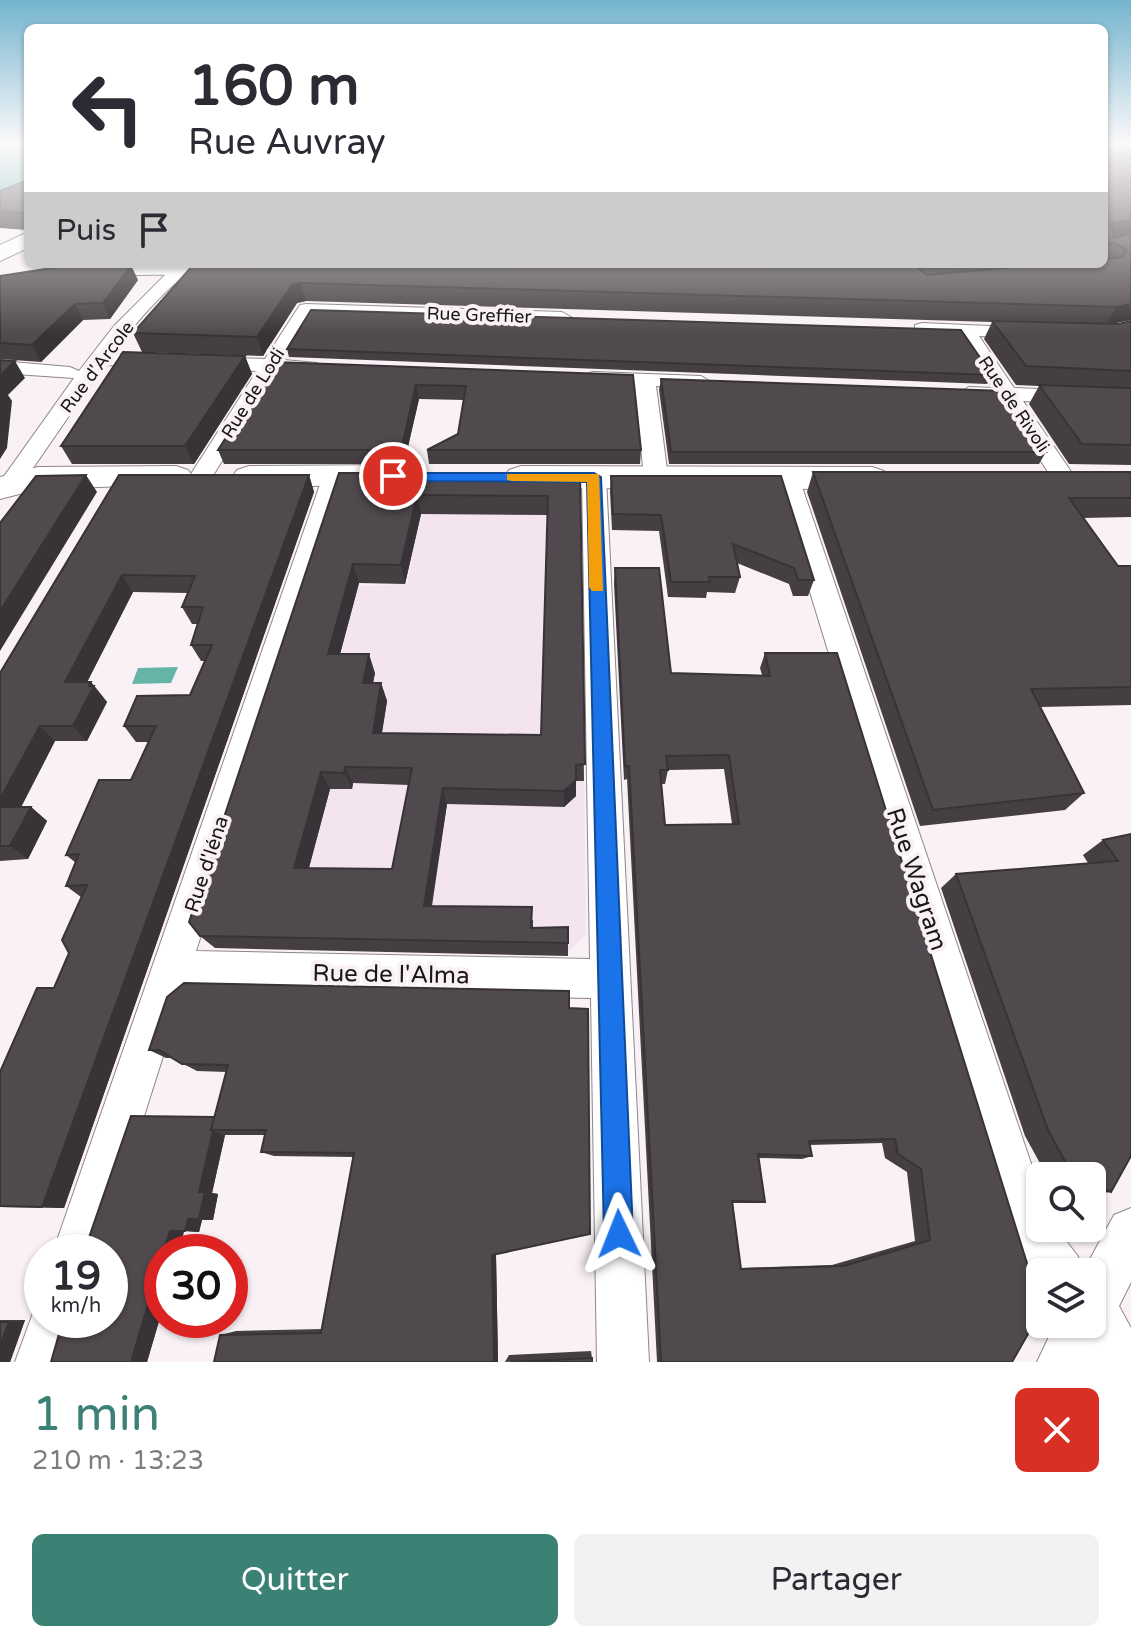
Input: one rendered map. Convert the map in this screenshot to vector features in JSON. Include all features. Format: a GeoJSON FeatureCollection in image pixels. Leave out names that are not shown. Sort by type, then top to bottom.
{"type":"FeatureCollection","features":[{"type":"Feature","properties":{"kind":"street"},"geometry":{"type":"LineString","coordinates":[[70,274],[106,268]]}},
{"type":"Feature","properties":{"kind":"street"},"geometry":{"type":"LineString","coordinates":[[150,268],[189,269]]}},
{"type":"Feature","properties":{"kind":"street","name":"Rue d'Arcole"},"geometry":{"type":"LineString","coordinates":[[17,483],[109,360],[189,269]]}},
{"type":"Feature","properties":{"kind":"street","name":"Rue Greffier"},"geometry":{"type":"LineString","coordinates":[[306,309],[588,318]]}},
{"type":"Feature","properties":{"kind":"street","name":"Rue de Lodi"},"geometry":{"type":"LineString","coordinates":[[201,477],[306,309]]}},
{"type":"Feature","properties":{"kind":"street"},"geometry":{"type":"LineString","coordinates":[[902,328],[1045,333]]}},
{"type":"Feature","properties":{"kind":"street","name":"Rue de Rivoli"},"geometry":{"type":"LineString","coordinates":[[965,330],[1064,479]]}},
{"type":"Feature","properties":{"kind":"street"},"geometry":{"type":"LineString","coordinates":[[109,360],[333,368]]}},
{"type":"Feature","properties":{"kind":"street"},"geometry":{"type":"LineString","coordinates":[[0,367],[70,373]]}},
{"type":"Feature","properties":{"kind":"street"},"geometry":{"type":"LineString","coordinates":[[567,377],[725,383]]}},
{"type":"Feature","properties":{"kind":"street"},"geometry":{"type":"LineString","coordinates":[[645,380],[656,477]]}},
{"type":"Feature","properties":{"kind":"street"},"geometry":{"type":"LineString","coordinates":[[945,392],[1131,399]]}},
{"type":"Feature","properties":{"kind":"street","name":"Rue d'Iéna"},"geometry":{"type":"LineString","coordinates":[[83,1234],[335,476]]}},
{"type":"Feature","properties":{"kind":"street"},"geometry":{"type":"LineString","coordinates":[[17,483],[113,492],[201,477],[437,476]]}},
{"type":"Feature","properties":{"kind":"street"},"geometry":{"type":"LineString","coordinates":[[495,477],[910,478]]}},
{"type":"Feature","properties":{"kind":"street"},"geometry":{"type":"LineString","coordinates":[[594,477],[623,1362]]}},
{"type":"Feature","properties":{"kind":"street","name":"Rue Wagram"},"geometry":{"type":"LineString","coordinates":[[787,478],[1032,1237],[1049,1258]]}},
{"type":"Feature","properties":{"kind":"street"},"geometry":{"type":"LineString","coordinates":[[1018,478],[1100,478]]}},
{"type":"Feature","properties":{"kind":"street","name":"Rue de l'Alma"},"geometry":{"type":"LineString","coordinates":[[171,970],[610,979]]}},
{"type":"Feature","properties":{"kind":"street"},"geometry":{"type":"LineString","coordinates":[[1106,1279],[1131,1232]]}},
{"type":"Feature","properties":{"kind":"street"},"geometry":{"type":"LineString","coordinates":[[1106,1333],[1121,1362]]}},
{"type":"Feature","properties":{"kind":"street"},"geometry":{"type":"LineString","coordinates":[[41,1362],[49,1338]]}},
{"type":"Feature","properties":{"kind":"street"},"geometry":{"type":"LineString","coordinates":[[1063,1362],[1076,1338]]}},
{"type":"Feature","properties":{"kind":"shaded area"},"geometry":{"type":"Polygon","coordinates":[[[425,490],[581,491],[586,934],[568,952],[214,947],[358,586],[407,584],[425,490]]]}},
{"type":"Feature","properties":{"kind":"shaded area"},"geometry":{"type":"Polygon","coordinates":[[[178,667],[171,683],[132,684],[138,668],[178,667]]]}},
{"type":"Feature","properties":{"kind":"building"},"geometry":{"type":"Polygon","coordinates":[[[0,207],[24,207],[24,213],[0,212],[0,207]]]}},
{"type":"Feature","properties":{"kind":"building"},"geometry":{"type":"Polygon","coordinates":[[[1108,207],[1131,207],[1131,220],[1111,223],[1114,238],[1131,234],[1131,304],[1116,307],[301,283],[292,285],[257,337],[133,333],[190,268],[918,268],[927,275],[1004,268],[1108,268],[1108,259],[1122,257],[1127,250],[1115,243],[1108,244],[1108,207]]]}},
{"type":"Feature","properties":{"kind":"building"},"geometry":{"type":"Polygon","coordinates":[[[52,268],[129,268],[103,303],[75,304],[32,345],[0,343],[0,276],[52,268]]]}},
{"type":"Feature","properties":{"kind":"building"},"geometry":{"type":"Polygon","coordinates":[[[311,310],[961,330],[992,375],[287,349],[311,310]]]}},
{"type":"Feature","properties":{"kind":"building"},"geometry":{"type":"Polygon","coordinates":[[[992,321],[1118,324],[1131,321],[1131,371],[1026,366],[992,321]]]}},
{"type":"Feature","properties":{"kind":"building"},"geometry":{"type":"Polygon","coordinates":[[[123,352],[245,356],[185,446],[61,446],[123,352]]]}},
{"type":"Feature","properties":{"kind":"building"},"geometry":{"type":"Polygon","coordinates":[[[0,360],[15,361],[0,376],[0,360]]]}},
{"type":"Feature","properties":{"kind":"building"},"geometry":{"type":"Polygon","coordinates":[[[274,362],[633,375],[641,450],[427,450],[458,434],[466,386],[416,385],[401,450],[218,450],[274,362]]]}},
{"type":"Feature","properties":{"kind":"building"},"geometry":{"type":"Polygon","coordinates":[[[661,379],[1005,391],[1046,452],[671,452],[661,379]]]}},
{"type":"Feature","properties":{"kind":"building"},"geometry":{"type":"Polygon","coordinates":[[[1039,385],[1131,388],[1131,445],[1082,444],[1039,385]]]}},
{"type":"Feature","properties":{"kind":"building"},"geometry":{"type":"Polygon","coordinates":[[[813,472],[1131,472],[1131,498],[1069,498],[1118,566],[1131,566],[1131,687],[1031,689],[1084,793],[933,810],[813,472]]]}},
{"type":"Feature","properties":{"kind":"building"},"geometry":{"type":"Polygon","coordinates":[[[339,473],[580,473],[585,764],[576,765],[576,780],[564,791],[443,788],[424,906],[532,907],[531,928],[568,927],[568,943],[200,936],[189,922],[339,473]],[[417,495],[401,565],[353,564],[328,654],[369,654],[363,683],[381,683],[373,733],[541,735],[548,496],[417,495]],[[345,767],[344,773],[321,772],[294,868],[392,869],[412,768],[345,767]]]}},
{"type":"Feature","properties":{"kind":"building"},"geometry":{"type":"Polygon","coordinates":[[[86,475],[0,611],[0,523],[36,476],[86,475]]]}},
{"type":"Feature","properties":{"kind":"building"},"geometry":{"type":"Polygon","coordinates":[[[119,475],[309,475],[42,1207],[0,1206],[0,1072],[37,988],[54,988],[69,953],[62,940],[87,885],[66,886],[79,854],[66,855],[99,780],[131,780],[156,726],[124,726],[137,696],[190,695],[212,645],[191,645],[203,607],[182,607],[195,576],[122,575],[65,682],[91,682],[89,686],[94,686],[73,726],[40,726],[0,799],[0,673],[119,475]]]}},
{"type":"Feature","properties":{"kind":"building"},"geometry":{"type":"Polygon","coordinates":[[[611,476],[781,476],[814,580],[798,580],[794,568],[733,544],[740,577],[709,577],[710,582],[671,582],[661,515],[613,514],[611,476]]]}},
{"type":"Feature","properties":{"kind":"building"},"geometry":{"type":"Polygon","coordinates":[[[615,568],[659,568],[671,673],[770,676],[765,653],[837,653],[1026,1260],[1026,1338],[1012,1362],[661,1362],[629,766],[625,766],[615,568]],[[729,755],[666,756],[668,770],[660,770],[665,825],[739,824],[729,755]],[[895,1139],[809,1141],[812,1156],[758,1154],[765,1202],[732,1201],[741,1269],[844,1266],[930,1240],[921,1169],[898,1154],[895,1139]]]}},
{"type":"Feature","properties":{"kind":"building"},"geometry":{"type":"Polygon","coordinates":[[[0,807],[31,807],[10,846],[0,846],[0,807]]]}},
{"type":"Feature","properties":{"kind":"building"},"geometry":{"type":"Polygon","coordinates":[[[1131,834],[1131,1156],[1111,1192],[1106,1190],[1106,1162],[1065,1162],[1048,1130],[956,874],[1118,861],[1103,840],[1131,834]]]}},
{"type":"Feature","properties":{"kind":"building"},"geometry":{"type":"Polygon","coordinates":[[[184,983],[569,991],[569,1008],[588,1009],[590,1234],[492,1255],[494,1362],[214,1362],[219,1338],[321,1333],[354,1153],[261,1152],[266,1130],[211,1130],[228,1065],[182,1064],[159,1050],[149,1050],[167,997],[184,983]]]}},
{"type":"Feature","properties":{"kind":"building"},"geometry":{"type":"Polygon","coordinates":[[[131,1116],[214,1117],[199,1192],[205,1192],[199,1219],[188,1219],[185,1231],[144,1234],[144,1318],[131,1362],[51,1362],[58,1338],[128,1338],[128,1234],[90,1234],[131,1116]]]}},
{"type":"Feature","properties":{"kind":"building"},"geometry":{"type":"Polygon","coordinates":[[[0,1322],[9,1322],[0,1346],[0,1322]]]}},
{"type":"Feature","properties":{"kind":"building"},"geometry":{"type":"Polygon","coordinates":[[[592,1358],[592,1362],[510,1362],[592,1358]]]}},
{"type":"Feature","properties":{"kind":"slow traffic"},"geometry":{"type":"LineString","coordinates":[[512,477],[594,477],[597,587]]}},
{"type":"Feature","properties":{"kind":"route"},"geometry":{"type":"LineString","coordinates":[[393,476],[594,477],[619,1234]]}}]}
